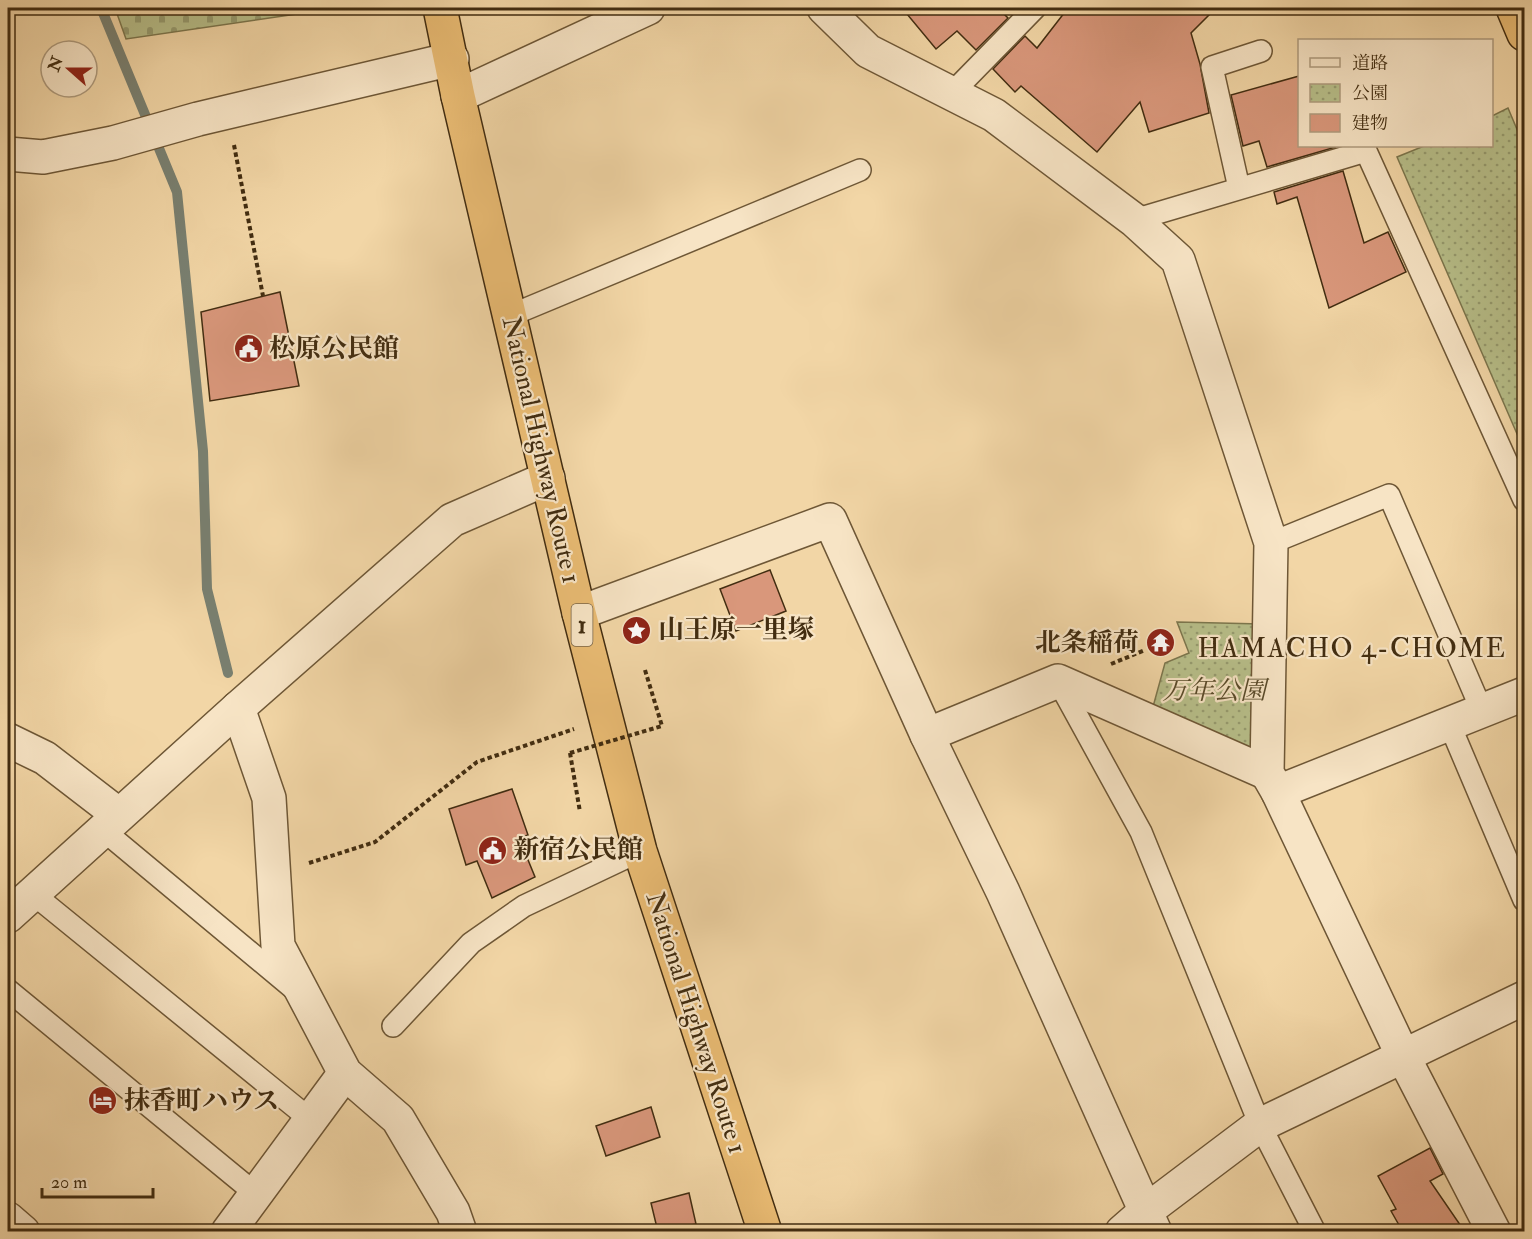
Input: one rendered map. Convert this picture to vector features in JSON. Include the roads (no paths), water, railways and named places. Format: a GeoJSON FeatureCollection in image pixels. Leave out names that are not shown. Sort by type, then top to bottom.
{"type":"FeatureCollection","features":[{"type":"Feature","properties":{"kind":"highway","name":"National Highway Route 1"},"geometry":{"type":"LineString","coordinates":[[440,8],[458,96],[579,613],[640,851],[765,1232]]}},
{"type":"Feature","properties":{"kind":"highway"},"geometry":{"type":"LineString","coordinates":[[1513,8],[1524,34]]}},
{"type":"Feature","properties":{"kind":"street"},"geometry":{"type":"LineString","coordinates":[[458,96],[648,8]]}},
{"type":"Feature","properties":{"kind":"street"},"geometry":{"type":"LineString","coordinates":[[824,8],[868,51],[994,115],[1134,220],[1178,260],[1270,543],[1273,782],[1403,1056],[1494,1232]]}},
{"type":"Feature","properties":{"kind":"street"},"geometry":{"type":"LineString","coordinates":[[8,154],[43,157],[113,143],[213,115],[452,59]]}},
{"type":"Feature","properties":{"kind":"street"},"geometry":{"type":"LineString","coordinates":[[8,916],[238,708],[452,520],[548,478]]}},
{"type":"Feature","properties":{"kind":"street"},"geometry":{"type":"LineString","coordinates":[[579,613],[830,520],[927,735],[1003,892],[1141,1225],[1260,1125],[1524,998]]}},
{"type":"Feature","properties":{"kind":"street"},"geometry":{"type":"LineString","coordinates":[[927,735],[1058,681],[1273,782],[1449,723],[1524,694]]}},
{"type":"Feature","properties":{"kind":"street"},"geometry":{"type":"LineString","coordinates":[[238,708],[269,798],[278,946],[345,1073],[398,1119],[453,1212],[460,1232]]}},
{"type":"Feature","properties":{"kind":"street"},"geometry":{"type":"LineString","coordinates":[[8,740],[45,758],[111,822]]}},
{"type":"Feature","properties":{"kind":"street"},"geometry":{"type":"LineString","coordinates":[[228,1232],[345,1073]]}},
{"type":"Feature","properties":{"kind":"street"},"geometry":{"type":"LineString","coordinates":[[8,1219],[22,1232]]}},
{"type":"Feature","properties":{"kind":"lane"},"geometry":{"type":"LineString","coordinates":[[952,93],[1035,8]]}},
{"type":"Feature","properties":{"kind":"lane"},"geometry":{"type":"LineString","coordinates":[[1239,188],[1212,67],[1261,51]]}},
{"type":"Feature","properties":{"kind":"lane"},"geometry":{"type":"LineString","coordinates":[[1134,220],[1366,151],[1524,500]]}},
{"type":"Feature","properties":{"kind":"lane"},"geometry":{"type":"LineString","coordinates":[[509,316],[860,170]]}},
{"type":"Feature","properties":{"kind":"lane"},"geometry":{"type":"LineString","coordinates":[[1270,543],[1389,495],[1482,711]]}},
{"type":"Feature","properties":{"kind":"lane"},"geometry":{"type":"LineString","coordinates":[[1058,681],[1141,832],[1260,1125],[1315,1232]]}},
{"type":"Feature","properties":{"kind":"lane"},"geometry":{"type":"LineString","coordinates":[[1449,723],[1524,900]]}},
{"type":"Feature","properties":{"kind":"lane"},"geometry":{"type":"LineString","coordinates":[[111,822],[306,999]]}},
{"type":"Feature","properties":{"kind":"lane"},"geometry":{"type":"LineString","coordinates":[[393,1026],[471,943],[524,906],[640,851]]}},
{"type":"Feature","properties":{"kind":"lane"},"geometry":{"type":"LineString","coordinates":[[33,893],[311,1120]]}},
{"type":"Feature","properties":{"kind":"lane"},"geometry":{"type":"LineString","coordinates":[[8,990],[256,1194]]}},
{"type":"Feature","properties":{"kind":"waterway"},"geometry":{"type":"LineString","coordinates":[[101,8],[177,192],[203,451],[207,589],[228,673]]}},
{"type":"Feature","properties":{"kind":"place","name":"松原公民館"},"geometry":{"type":"Point","coordinates":[248,349]}},
{"type":"Feature","properties":{"kind":"place","name":"山王原一里塚"},"geometry":{"type":"Point","coordinates":[637,630]}},
{"type":"Feature","properties":{"kind":"place","name":"北条稲荷"},"geometry":{"type":"Point","coordinates":[1160,643]}},
{"type":"Feature","properties":{"kind":"place","name":"新宿公民館"},"geometry":{"type":"Point","coordinates":[492,850]}},
{"type":"Feature","properties":{"kind":"place","name":"抹香町ハウス"},"geometry":{"type":"Point","coordinates":[103,1101]}},
{"type":"Feature","properties":{"kind":"district","name":"HAMACHO 4-CHOME"},"geometry":{"type":"Point","coordinates":[1352,648]}},
{"type":"Feature","properties":{"kind":"park label","name":"万年公園"},"geometry":{"type":"Point","coordinates":[1214,691]}}]}
